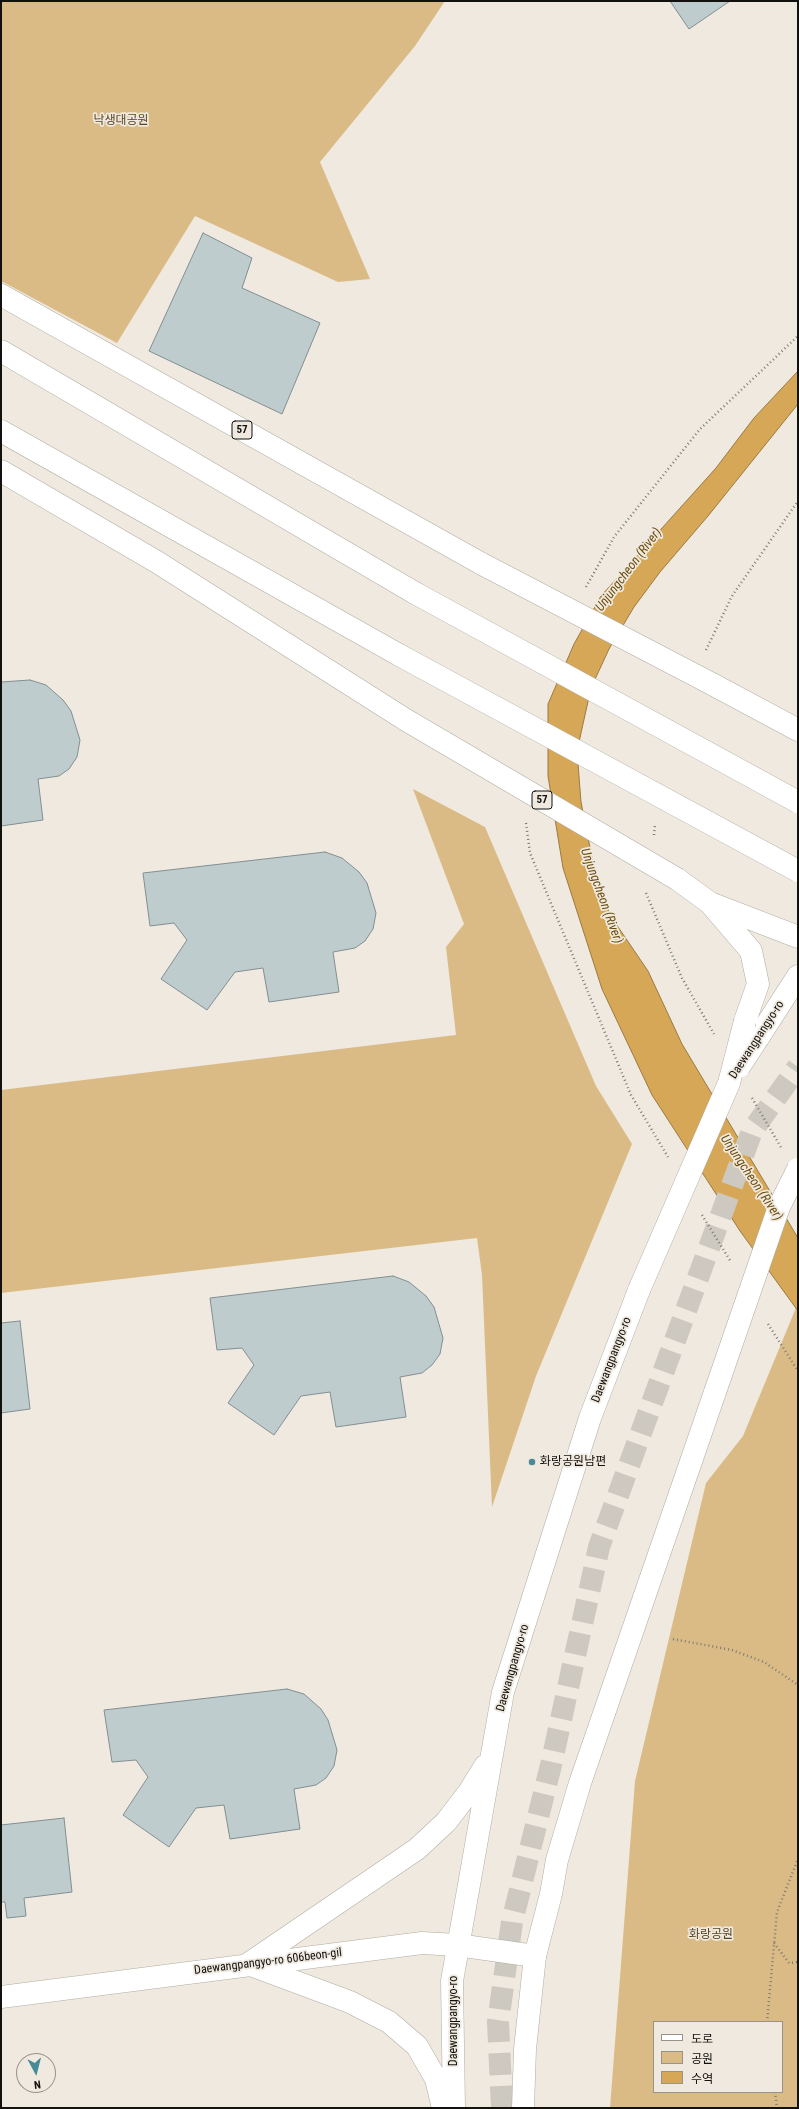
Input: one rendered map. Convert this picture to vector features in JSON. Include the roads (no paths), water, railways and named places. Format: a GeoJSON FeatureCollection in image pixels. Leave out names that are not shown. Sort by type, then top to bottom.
{"type":"FeatureCollection","features":[{"type":"Feature","properties":{"kind":"main road","name":"57"},"geometry":{"type":"LineString","coordinates":[[1,296],[482,564],[798,730]]}},
{"type":"Feature","properties":{"kind":"main road"},"geometry":{"type":"LineString","coordinates":[[1,351],[415,593],[798,802]]}},
{"type":"Feature","properties":{"kind":"main road"},"geometry":{"type":"LineString","coordinates":[[1,431],[401,656],[798,871]]}},
{"type":"Feature","properties":{"kind":"main road","name":"57"},"geometry":{"type":"LineString","coordinates":[[1,470],[157,562],[406,720],[677,879],[710,903],[798,937]]}},
{"type":"Feature","properties":{"kind":"main road"},"geometry":{"type":"LineString","coordinates":[[710,903],[751,951],[758,984],[745,1021],[729,1083]]}},
{"type":"Feature","properties":{"kind":"main road","name":"Daewangpangyo-ro"},"geometry":{"type":"LineString","coordinates":[[454,2108],[452,1981],[457,1945],[503,1692],[590,1418],[639,1290],[729,1083],[798,976]]}},
{"type":"Feature","properties":{"kind":"main road"},"geometry":{"type":"LineString","coordinates":[[523,2108],[525,2049],[535,1956],[552,1894],[557,1860],[580,1782],[779,1207],[798,1169]]}},
{"type":"Feature","properties":{"kind":"main road"},"geometry":{"type":"LineString","coordinates":[[248,1964],[417,1849],[446,1822],[469,1792],[492,1756]]}},
{"type":"Feature","properties":{"kind":"main road","name":"Daewangpangyo-ro 606beon-gil"},"geometry":{"type":"LineString","coordinates":[[1,1997],[248,1964],[422,1943],[457,1945],[535,1956]]}},
{"type":"Feature","properties":{"kind":"main road"},"geometry":{"type":"LineString","coordinates":[[248,1964],[350,2002],[389,2022],[417,2046],[436,2079],[443,2108]]}},
{"type":"Feature","properties":{"kind":"water","name":"Unjungcheon (River)"},"geometry":{"type":"Polygon","coordinates":[[[798,371],[798,404],[708,516],[660,572],[634,607],[609,649],[591,688],[577,751],[581,802],[599,893],[614,921],[648,971],[682,1044],[798,1238],[798,1311],[740,1231],[652,1095],[602,989],[563,868],[548,776],[548,704],[574,644],[601,596],[716,468],[754,418],[798,371]]]}},
{"type":"Feature","properties":{"kind":"tunnel"},"geometry":{"type":"LineString","coordinates":[[502,2108],[498,2022],[512,1922],[551,1765],[599,1547],[752,1131],[798,1067]]}},
{"type":"Feature","properties":{"kind":"place","name":"화랑공원남편"},"geometry":{"type":"Point","coordinates":[532,1462]}},
{"type":"Feature","properties":{"kind":"park label","name":"낙생대공원"},"geometry":{"type":"Point","coordinates":[121,121]}},
{"type":"Feature","properties":{"kind":"park label","name":"화랑공원"},"geometry":{"type":"Point","coordinates":[711,1935]}}]}
